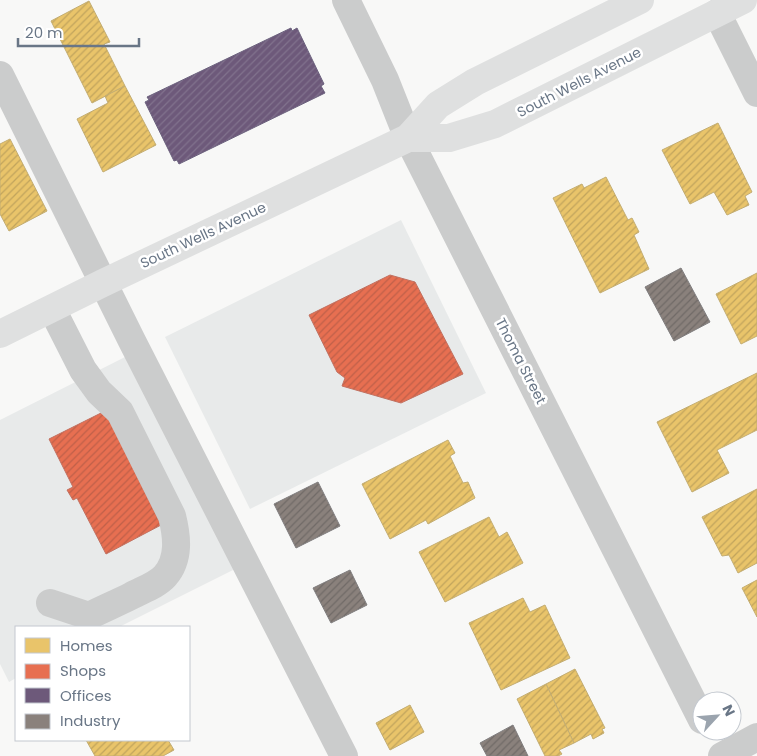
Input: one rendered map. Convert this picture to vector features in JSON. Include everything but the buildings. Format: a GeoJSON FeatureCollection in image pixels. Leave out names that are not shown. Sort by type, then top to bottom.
{"type":"FeatureCollection","features":[{"type":"Feature","properties":{"kind":"main road","name":"South Wells Avenue"},"geometry":{"type":"LineString","coordinates":[[0,334],[408,138],[438,105],[475,82],[640,0]]}},
{"type":"Feature","properties":{"kind":"main road","name":"South Wells Avenue"},"geometry":{"type":"LineString","coordinates":[[408,138],[449,138],[495,124],[743,0]]}},
{"type":"Feature","properties":{"kind":"street","name":"Thoma Street"},"geometry":{"type":"LineString","coordinates":[[346,0],[385,80],[408,138],[692,700]]}},
{"type":"Feature","properties":{"kind":"street"},"geometry":{"type":"LineString","coordinates":[[717,13],[757,93]]}},
{"type":"Feature","properties":{"kind":"street"},"geometry":{"type":"LineString","coordinates":[[0,74],[103,283],[344,756]]}},
{"type":"Feature","properties":{"kind":"street"},"geometry":{"type":"LineString","coordinates":[[50,603],[89,616],[152,586],[165,576],[172,564],[177,534],[172,516],[120,412],[99,392],[83,370],[52,309]]}},
{"type":"Feature","properties":{"kind":"street"},"geometry":{"type":"LineString","coordinates":[[713,741],[721,756],[757,737]]}},
{"type":"Feature","properties":{"kind":"shaded area"},"geometry":{"type":"Polygon","coordinates":[[[401,220],[486,393],[250,509],[165,337],[401,220]]]}},
{"type":"Feature","properties":{"kind":"shaded area"},"geometry":{"type":"Polygon","coordinates":[[[131,354],[237,568],[121,626],[15,626],[15,679],[9,682],[0,664],[0,420],[131,354]]]}}]}
